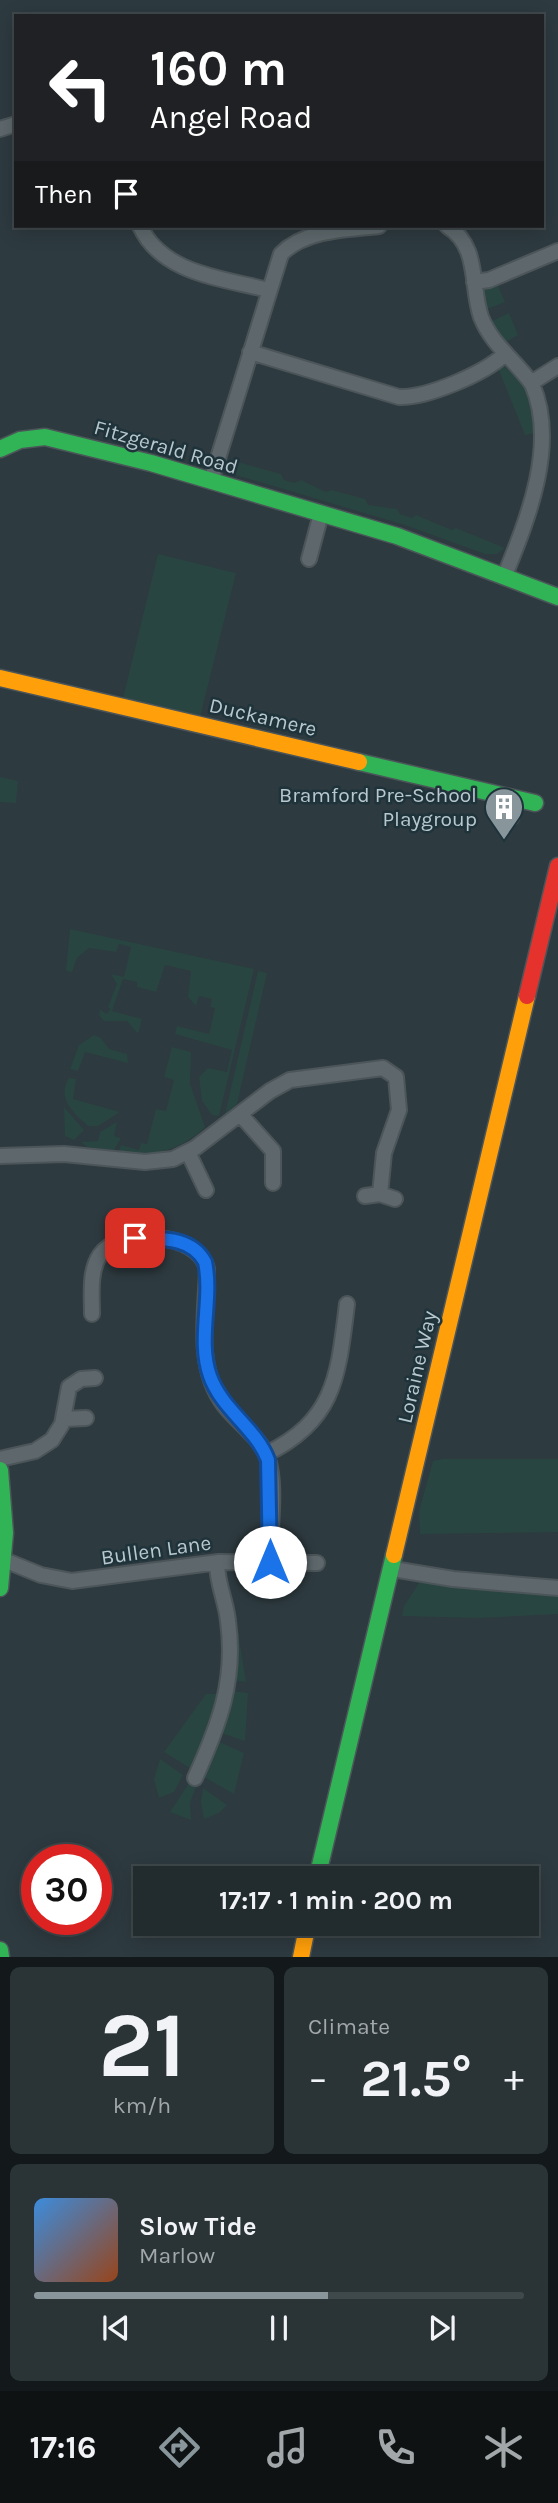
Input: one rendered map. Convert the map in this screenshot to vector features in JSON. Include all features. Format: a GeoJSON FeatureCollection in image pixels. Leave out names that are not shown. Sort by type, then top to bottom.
{"type":"FeatureCollection","features":[{"type":"Feature","properties":{"kind":"main road","name":"Fitzgerald Road"},"geometry":{"type":"LineString","coordinates":[[0,449],[20,440],[52,439],[211,481],[397,536],[558,597]]}},
{"type":"Feature","properties":{"kind":"main road","name":"Duckamere"},"geometry":{"type":"LineString","coordinates":[[0,678],[535,803]]}},
{"type":"Feature","properties":{"kind":"main road","name":"Loraine Way"},"geometry":{"type":"LineString","coordinates":[[320,1866],[393,1569],[558,866]]}},
{"type":"Feature","properties":{"kind":"main road"},"geometry":{"type":"LineString","coordinates":[[0,1470],[4,1560],[0,1588]]}},
{"type":"Feature","properties":{"kind":"main road"},"geometry":{"type":"LineString","coordinates":[[301,1957],[305,1936]]}},
{"type":"Feature","properties":{"kind":"main road"},"geometry":{"type":"LineString","coordinates":[[0,1950],[1,1957]]}},
{"type":"Feature","properties":{"kind":"street"},"geometry":{"type":"LineString","coordinates":[[141,228],[154,248],[176,265],[268,290]]}},
{"type":"Feature","properties":{"kind":"street"},"geometry":{"type":"LineString","coordinates":[[211,481],[281,254],[300,240],[368,228]]}},
{"type":"Feature","properties":{"kind":"street"},"geometry":{"type":"LineString","coordinates":[[449,228],[467,246],[485,326],[504,355],[531,383],[548,424],[548,460],[505,575]]}},
{"type":"Feature","properties":{"kind":"street"},"geometry":{"type":"LineString","coordinates":[[474,282],[489,280],[558,251]]}},
{"type":"Feature","properties":{"kind":"street"},"geometry":{"type":"LineString","coordinates":[[250,352],[390,396],[407,398],[483,370],[504,355]]}},
{"type":"Feature","properties":{"kind":"street"},"geometry":{"type":"LineString","coordinates":[[531,383],[558,366]]}},
{"type":"Feature","properties":{"kind":"street"},"geometry":{"type":"LineString","coordinates":[[309,559],[321,513]]}},
{"type":"Feature","properties":{"kind":"street"},"geometry":{"type":"LineString","coordinates":[[511,818],[516,799]]}},
{"type":"Feature","properties":{"kind":"street"},"geometry":{"type":"LineString","coordinates":[[0,1156],[64,1154],[145,1162],[173,1159],[188,1152],[290,1080],[378,1067],[390,1070],[396,1077],[400,1102],[372,1195],[395,1199]]}},
{"type":"Feature","properties":{"kind":"street"},"geometry":{"type":"LineString","coordinates":[[240,1114],[273,1151],[273,1183]]}},
{"type":"Feature","properties":{"kind":"street"},"geometry":{"type":"LineString","coordinates":[[188,1152],[206,1189]]}},
{"type":"Feature","properties":{"kind":"street"},"geometry":{"type":"LineString","coordinates":[[92,1314],[94,1270],[100,1256],[110,1245],[135,1238],[176,1241],[197,1251],[207,1269],[205,1355],[208,1373],[220,1399],[266,1454],[271,1474],[270,1562]]}},
{"type":"Feature","properties":{"kind":"street"},"geometry":{"type":"LineString","coordinates":[[266,1454],[301,1433],[323,1409],[337,1376],[347,1304]]}},
{"type":"Feature","properties":{"kind":"street"},"geometry":{"type":"LineString","coordinates":[[0,1459],[48,1444],[64,1419],[69,1387],[81,1379],[95,1378]]}},
{"type":"Feature","properties":{"kind":"street"},"geometry":{"type":"LineString","coordinates":[[64,1419],[86,1418]]}},
{"type":"Feature","properties":{"kind":"street","name":"Bullen Lane"},"geometry":{"type":"LineString","coordinates":[[4,1560],[41,1576],[72,1581],[217,1563],[317,1563]]}},
{"type":"Feature","properties":{"kind":"street"},"geometry":{"type":"LineString","coordinates":[[195,1778],[219,1724],[229,1677],[228,1621],[219,1586],[217,1563]]}},
{"type":"Feature","properties":{"kind":"street"},"geometry":{"type":"LineString","coordinates":[[393,1569],[453,1579],[558,1588]]}},
{"type":"Feature","properties":{"kind":"green space"},"geometry":{"type":"Polygon","coordinates":[[[496,281],[505,302],[485,310],[481,288],[496,281]]]}},
{"type":"Feature","properties":{"kind":"green space"},"geometry":{"type":"Polygon","coordinates":[[[509,313],[518,335],[504,343],[490,322],[509,313]]]}},
{"type":"Feature","properties":{"kind":"green space"},"geometry":{"type":"Polygon","coordinates":[[[505,367],[526,385],[543,431],[525,435],[498,368],[505,367]]]}},
{"type":"Feature","properties":{"kind":"green space"},"geometry":{"type":"Polygon","coordinates":[[[227,459],[281,474],[284,480],[295,483],[301,480],[326,492],[332,490],[365,499],[368,505],[397,509],[400,514],[412,518],[416,515],[505,548],[497,554],[485,554],[405,525],[236,475],[229,470],[227,459]]]}},
{"type":"Feature","properties":{"kind":"green space"},"geometry":{"type":"Polygon","coordinates":[[[158,554],[236,573],[200,717],[123,698],[158,554]]]}},
{"type":"Feature","properties":{"kind":"green space"},"geometry":{"type":"Polygon","coordinates":[[[0,777],[18,781],[16,803],[0,802],[0,777]]]}},
{"type":"Feature","properties":{"kind":"green space"},"geometry":{"type":"Polygon","coordinates":[[[70,929],[254,969],[219,1116],[212,1115],[202,1101],[199,1077],[208,1068],[227,1072],[232,1050],[175,1034],[177,1026],[209,1034],[215,1008],[210,1007],[212,999],[199,996],[196,1006],[188,997],[191,971],[165,965],[156,992],[137,987],[137,982],[123,979],[112,1011],[142,1019],[138,1034],[127,1021],[104,1021],[99,1015],[100,1009],[106,1014],[111,1009],[108,1007],[117,984],[111,974],[124,977],[131,947],[119,944],[116,952],[89,948],[77,958],[72,972],[66,971],[70,929]]]}},
{"type":"Feature","properties":{"kind":"green space"},"geometry":{"type":"Polygon","coordinates":[[[258,971],[267,973],[237,1104],[225,1114],[258,971]]]}},
{"type":"Feature","properties":{"kind":"green space"},"geometry":{"type":"Polygon","coordinates":[[[94,1035],[101,1038],[109,1049],[127,1054],[128,1063],[85,1052],[78,1071],[70,1069],[79,1045],[94,1035]]]}},
{"type":"Feature","properties":{"kind":"green space"},"geometry":{"type":"Polygon","coordinates":[[[172,1047],[191,1052],[190,1084],[205,1127],[187,1141],[165,1151],[130,1154],[119,1151],[121,1145],[139,1150],[141,1143],[147,1144],[156,1109],[166,1111],[174,1080],[164,1077],[172,1047]]]}},
{"type":"Feature","properties":{"kind":"green space"},"geometry":{"type":"Polygon","coordinates":[[[69,1078],[76,1079],[73,1099],[120,1112],[98,1126],[88,1126],[68,1105],[65,1092],[69,1078]]]}},
{"type":"Feature","properties":{"kind":"green space"},"geometry":{"type":"Polygon","coordinates":[[[64,1107],[84,1130],[74,1140],[65,1136],[64,1107]]]}},
{"type":"Feature","properties":{"kind":"green space"},"geometry":{"type":"Polygon","coordinates":[[[117,1122],[114,1136],[121,1138],[114,1150],[87,1147],[81,1142],[98,1141],[100,1132],[117,1122]]]}},
{"type":"Feature","properties":{"kind":"green space"},"geometry":{"type":"Polygon","coordinates":[[[558,1459],[558,1532],[420,1534],[419,1511],[433,1461],[558,1459]]]}},
{"type":"Feature","properties":{"kind":"green space"},"geometry":{"type":"Polygon","coordinates":[[[421,1580],[558,1597],[558,1614],[478,1618],[402,1616],[404,1606],[421,1580]]]}},
{"type":"Feature","properties":{"kind":"green space"},"geometry":{"type":"Polygon","coordinates":[[[237,1625],[246,1682],[233,1680],[233,1627],[237,1625]]]}},
{"type":"Feature","properties":{"kind":"green space"},"geometry":{"type":"Polygon","coordinates":[[[232,1691],[248,1693],[245,1741],[221,1733],[232,1691]]]}},
{"type":"Feature","properties":{"kind":"green space"},"geometry":{"type":"Polygon","coordinates":[[[206,1694],[223,1694],[193,1770],[164,1752],[206,1694]]]}},
{"type":"Feature","properties":{"kind":"green space"},"geometry":{"type":"Polygon","coordinates":[[[217,1741],[244,1753],[234,1794],[202,1776],[217,1741]]]}},
{"type":"Feature","properties":{"kind":"green space"},"geometry":{"type":"Polygon","coordinates":[[[160,1759],[183,1775],[174,1792],[159,1798],[154,1779],[160,1759]]]}},
{"type":"Feature","properties":{"kind":"green space"},"geometry":{"type":"Polygon","coordinates":[[[191,1780],[197,1784],[190,1803],[191,1820],[170,1812],[191,1780]]]}},
{"type":"Feature","properties":{"kind":"green space"},"geometry":{"type":"Polygon","coordinates":[[[203,1788],[227,1805],[219,1813],[204,1819],[201,1802],[203,1788]]]}},
{"type":"Feature","properties":{"kind":"traffic: fast"},"geometry":{"type":"LineString","coordinates":[[0,449],[20,440],[45,437],[151,463],[397,536],[558,597]]}},
{"type":"Feature","properties":{"kind":"traffic: fast"},"geometry":{"type":"LineString","coordinates":[[359,762],[535,803]]}},
{"type":"Feature","properties":{"kind":"traffic: fast"},"geometry":{"type":"LineString","coordinates":[[0,1470],[5,1533],[0,1588]]}},
{"type":"Feature","properties":{"kind":"traffic: fast"},"geometry":{"type":"LineString","coordinates":[[320,1866],[394,1555]]}},
{"type":"Feature","properties":{"kind":"traffic: fast"},"geometry":{"type":"LineString","coordinates":[[0,1950],[1,1957]]}},
{"type":"Feature","properties":{"kind":"traffic: slow"},"geometry":{"type":"LineString","coordinates":[[0,678],[359,762]]}},
{"type":"Feature","properties":{"kind":"traffic: slow"},"geometry":{"type":"LineString","coordinates":[[394,1555],[527,996]]}},
{"type":"Feature","properties":{"kind":"traffic: slow"},"geometry":{"type":"LineString","coordinates":[[301,1957],[305,1936]]}},
{"type":"Feature","properties":{"kind":"traffic: jam"},"geometry":{"type":"LineString","coordinates":[[527,996],[558,866]]}},
{"type":"Feature","properties":{"kind":"place","name":"Bramford Pre-School Playgroup"},"geometry":{"type":"Point","coordinates":[504,841]}},
{"type":"Feature","properties":{"kind":"route"},"geometry":{"type":"LineString","coordinates":[[135,1238],[184,1243],[197,1251],[205,1262],[205,1355],[208,1373],[220,1399],[263,1448],[268,1460],[271,1474],[270,1562]]}}]}
